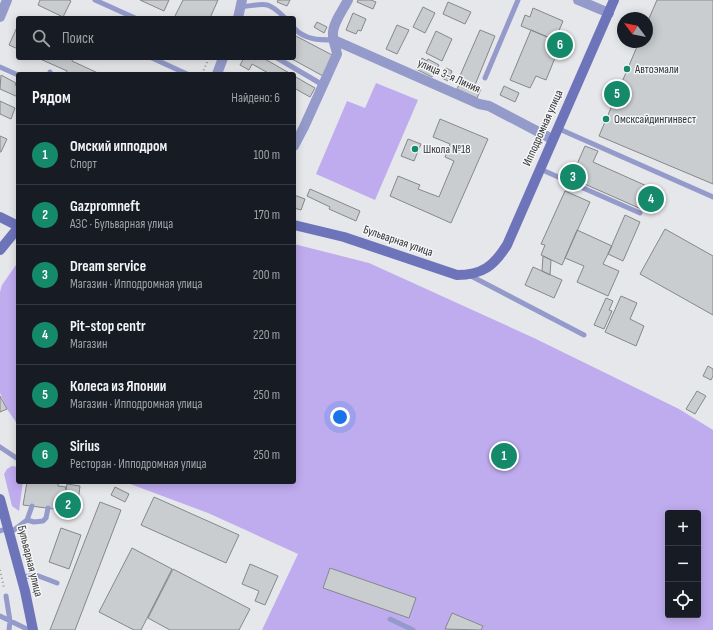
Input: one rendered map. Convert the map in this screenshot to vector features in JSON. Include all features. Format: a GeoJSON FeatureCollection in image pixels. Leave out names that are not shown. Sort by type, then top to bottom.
{"type":"FeatureCollection","features":[{"type":"Feature","properties":{"kind":"main road","name":"Ипподромная улица"},"geometry":{"type":"LineString","coordinates":[[492,264],[501,255],[507,245],[614,0]]}},
{"type":"Feature","properties":{"kind":"main road"},"geometry":{"type":"LineString","coordinates":[[0,217],[16,226]]}},
{"type":"Feature","properties":{"kind":"main road","name":"Бульварная улица"},"geometry":{"type":"LineString","coordinates":[[296,225],[344,237],[457,275],[468,275],[482,271],[492,264]]}},
{"type":"Feature","properties":{"kind":"main road"},"geometry":{"type":"LineString","coordinates":[[0,250],[16,230]]}},
{"type":"Feature","properties":{"kind":"main road","name":"Бульварная улица"},"geometry":{"type":"LineString","coordinates":[[0,499],[6,531],[22,577],[33,630]]}},
{"type":"Feature","properties":{"kind":"street"},"geometry":{"type":"LineString","coordinates":[[0,17],[7,0]]}},
{"type":"Feature","properties":{"kind":"street"},"geometry":{"type":"LineString","coordinates":[[296,142],[337,54],[334,40],[334,28],[348,0]]}},
{"type":"Feature","properties":{"kind":"street"},"geometry":{"type":"LineString","coordinates":[[578,0],[609,13]]}},
{"type":"Feature","properties":{"kind":"street","name":"улица 3-я Линия"},"geometry":{"type":"LineString","coordinates":[[334,40],[479,104],[489,106],[552,139]]}},
{"type":"Feature","properties":{"kind":"street"},"geometry":{"type":"LineString","coordinates":[[218,72],[222,60]]}},
{"type":"Feature","properties":{"kind":"lane"},"geometry":{"type":"LineString","coordinates":[[95,0],[130,16]]}},
{"type":"Feature","properties":{"kind":"lane"},"geometry":{"type":"LineString","coordinates":[[485,78],[518,0]]}},
{"type":"Feature","properties":{"kind":"lane"},"geometry":{"type":"LineString","coordinates":[[240,12],[264,4],[273,6],[283,16]]}},
{"type":"Feature","properties":{"kind":"lane"},"geometry":{"type":"LineString","coordinates":[[296,30],[306,37],[319,40],[334,40]]}},
{"type":"Feature","properties":{"kind":"lane"},"geometry":{"type":"LineString","coordinates":[[156,60],[183,72]]}},
{"type":"Feature","properties":{"kind":"lane"},"geometry":{"type":"LineString","coordinates":[[280,60],[322,85]]}},
{"type":"Feature","properties":{"kind":"lane"},"geometry":{"type":"LineString","coordinates":[[0,67],[16,74]]}},
{"type":"Feature","properties":{"kind":"lane"},"geometry":{"type":"LineString","coordinates":[[557,128],[713,197]]}},
{"type":"Feature","properties":{"kind":"lane"},"geometry":{"type":"LineString","coordinates":[[539,169],[640,214]]}},
{"type":"Feature","properties":{"kind":"lane"},"geometry":{"type":"LineString","coordinates":[[468,275],[584,335]]}},
{"type":"Feature","properties":{"kind":"lane"},"geometry":{"type":"LineString","coordinates":[[0,447],[16,458]]}},
{"type":"Feature","properties":{"kind":"lane"},"geometry":{"type":"LineString","coordinates":[[6,531],[27,520],[32,506]]}},
{"type":"Feature","properties":{"kind":"lane"},"geometry":{"type":"LineString","coordinates":[[27,520],[34,522],[42,521],[46,518],[48,508]]}},
{"type":"Feature","properties":{"kind":"lane"},"geometry":{"type":"LineString","coordinates":[[22,577],[36,575],[57,583]]}},
{"type":"Feature","properties":{"kind":"lane"},"geometry":{"type":"LineString","coordinates":[[6,596],[10,621],[9,630]]}},
{"type":"Feature","properties":{"kind":"lane"},"geometry":{"type":"LineString","coordinates":[[0,616],[29,630]]}},
{"type":"Feature","properties":{"kind":"lane"},"geometry":{"type":"LineString","coordinates":[[390,618],[413,630]]}},
{"type":"Feature","properties":{"kind":"path"},"geometry":{"type":"LineString","coordinates":[[203,72],[208,60]]}},
{"type":"Feature","properties":{"kind":"path"},"geometry":{"type":"LineString","coordinates":[[0,570],[6,596]]}},
{"type":"Feature","properties":{"kind":"shaded area"},"geometry":{"type":"Polygon","coordinates":[[[376,83],[418,100],[375,200],[316,174],[347,101],[365,108],[376,83]]]}},
{"type":"Feature","properties":{"kind":"shaded area"},"geometry":{"type":"Polygon","coordinates":[[[296,245],[369,263],[534,338],[679,409],[713,430],[713,630],[262,630],[298,554],[208,513],[130,484],[296,484],[296,245]]]}},
{"type":"Feature","properties":{"kind":"shaded area"},"geometry":{"type":"Polygon","coordinates":[[[16,265],[16,422],[7,409],[0,393],[0,292],[2,285],[16,265]]]}},
{"type":"Feature","properties":{"kind":"shaded area"},"geometry":{"type":"Polygon","coordinates":[[[12,466],[16,467],[16,484],[23,484],[19,511],[12,506],[4,474],[7,469],[12,466]]]}},
{"type":"Feature","properties":{"kind":"building"},"geometry":{"type":"Polygon","coordinates":[[[40,0],[71,1],[64,16],[38,5],[40,0]]]}},
{"type":"Feature","properties":{"kind":"building"},"geometry":{"type":"Polygon","coordinates":[[[140,0],[169,0],[164,11],[140,0]]]}},
{"type":"Feature","properties":{"kind":"building"},"geometry":{"type":"Polygon","coordinates":[[[183,0],[218,0],[211,16],[175,16],[183,0]]]}},
{"type":"Feature","properties":{"kind":"building"},"geometry":{"type":"Polygon","coordinates":[[[278,0],[290,0],[287,6],[277,2],[278,0]]]}},
{"type":"Feature","properties":{"kind":"building"},"geometry":{"type":"Polygon","coordinates":[[[358,0],[371,0],[376,2],[373,9],[357,2],[358,0]]]}},
{"type":"Feature","properties":{"kind":"building"},"geometry":{"type":"Polygon","coordinates":[[[657,0],[713,0],[713,184],[599,136],[636,48],[653,48],[653,12],[652,12],[657,0]]]}},
{"type":"Feature","properties":{"kind":"building"},"geometry":{"type":"Polygon","coordinates":[[[448,2],[471,12],[465,24],[443,14],[448,2]]]}},
{"type":"Feature","properties":{"kind":"building"},"geometry":{"type":"Polygon","coordinates":[[[423,7],[435,13],[425,33],[413,27],[423,7]]]}},
{"type":"Feature","properties":{"kind":"building"},"geometry":{"type":"Polygon","coordinates":[[[533,8],[563,21],[555,40],[521,26],[525,15],[530,17],[533,8]]]}},
{"type":"Feature","properties":{"kind":"building"},"geometry":{"type":"Polygon","coordinates":[[[353,13],[366,19],[361,31],[358,30],[356,34],[346,30],[353,13]]]}},
{"type":"Feature","properties":{"kind":"building"},"geometry":{"type":"Polygon","coordinates":[[[317,22],[327,27],[324,33],[314,27],[317,22]]]}},
{"type":"Feature","properties":{"kind":"building"},"geometry":{"type":"Polygon","coordinates":[[[397,25],[409,30],[397,54],[386,49],[397,25]]]}},
{"type":"Feature","properties":{"kind":"building"},"geometry":{"type":"Polygon","coordinates":[[[16,29],[16,48],[9,45],[16,29]]]}},
{"type":"Feature","properties":{"kind":"building"},"geometry":{"type":"Polygon","coordinates":[[[480,30],[495,36],[475,85],[459,78],[480,30]]]}},
{"type":"Feature","properties":{"kind":"building"},"geometry":{"type":"Polygon","coordinates":[[[531,30],[561,43],[546,80],[536,76],[530,88],[510,80],[531,30]]]}},
{"type":"Feature","properties":{"kind":"building"},"geometry":{"type":"Polygon","coordinates":[[[436,31],[452,39],[442,61],[426,53],[436,31]]]}},
{"type":"Feature","properties":{"kind":"building"},"geometry":{"type":"Polygon","coordinates":[[[296,36],[334,56],[323,76],[294,60],[296,60],[296,36]]]}},
{"type":"Feature","properties":{"kind":"building"},"geometry":{"type":"Polygon","coordinates":[[[422,58],[427,61],[428,59],[439,65],[432,77],[416,69],[422,58]]]}},
{"type":"Feature","properties":{"kind":"building"},"geometry":{"type":"Polygon","coordinates":[[[42,60],[72,60],[96,72],[67,72],[42,60]]]}},
{"type":"Feature","properties":{"kind":"building"},"geometry":{"type":"Polygon","coordinates":[[[243,60],[266,60],[288,72],[266,72],[252,64],[249,70],[240,65],[243,60]]]}},
{"type":"Feature","properties":{"kind":"building"},"geometry":{"type":"Polygon","coordinates":[[[446,68],[452,71],[448,81],[442,78],[446,68]]]}},
{"type":"Feature","properties":{"kind":"building"},"geometry":{"type":"Polygon","coordinates":[[[1,75],[16,83],[16,96],[0,89],[1,75]]]}},
{"type":"Feature","properties":{"kind":"building"},"geometry":{"type":"Polygon","coordinates":[[[296,77],[315,88],[310,97],[296,89],[296,77]]]}},
{"type":"Feature","properties":{"kind":"building"},"geometry":{"type":"Polygon","coordinates":[[[461,80],[481,89],[477,98],[457,89],[461,80]]]}},
{"type":"Feature","properties":{"kind":"building"},"geometry":{"type":"Polygon","coordinates":[[[504,86],[519,93],[515,102],[500,95],[504,86]]]}},
{"type":"Feature","properties":{"kind":"building"},"geometry":{"type":"Polygon","coordinates":[[[0,101],[15,108],[11,119],[0,114],[0,101]]]}},
{"type":"Feature","properties":{"kind":"building"},"geometry":{"type":"Polygon","coordinates":[[[440,119],[488,139],[451,223],[390,196],[398,176],[420,185],[418,189],[439,197],[454,161],[445,157],[450,144],[433,137],[440,119]]]}},
{"type":"Feature","properties":{"kind":"building"},"geometry":{"type":"Polygon","coordinates":[[[0,136],[7,139],[1,152],[0,152],[0,136]]]}},
{"type":"Feature","properties":{"kind":"building"},"geometry":{"type":"Polygon","coordinates":[[[408,139],[421,144],[414,161],[401,156],[408,139]]]}},
{"type":"Feature","properties":{"kind":"building"},"geometry":{"type":"Polygon","coordinates":[[[585,146],[598,151],[593,162],[658,191],[648,212],[571,178],[585,146]]]}},
{"type":"Feature","properties":{"kind":"building"},"geometry":{"type":"Polygon","coordinates":[[[310,189],[360,211],[356,221],[329,209],[330,207],[307,196],[310,189]]]}},
{"type":"Feature","properties":{"kind":"building"},"geometry":{"type":"Polygon","coordinates":[[[565,191],[590,202],[562,265],[541,255],[545,245],[541,244],[565,191]]]}},
{"type":"Feature","properties":{"kind":"building"},"geometry":{"type":"Polygon","coordinates":[[[296,196],[305,199],[301,210],[296,209],[296,196]]]}},
{"type":"Feature","properties":{"kind":"building"},"geometry":{"type":"Polygon","coordinates":[[[625,215],[640,222],[623,261],[608,254],[625,215]]]}},
{"type":"Feature","properties":{"kind":"building"},"geometry":{"type":"Polygon","coordinates":[[[665,229],[713,256],[713,315],[640,274],[665,229]]]}},
{"type":"Feature","properties":{"kind":"building"},"geometry":{"type":"Polygon","coordinates":[[[577,230],[612,246],[603,264],[619,271],[608,296],[577,282],[584,266],[565,258],[577,230]]]}},
{"type":"Feature","properties":{"kind":"building"},"geometry":{"type":"Polygon","coordinates":[[[543,256],[551,260],[550,275],[542,271],[543,256]]]}},
{"type":"Feature","properties":{"kind":"building"},"geometry":{"type":"Polygon","coordinates":[[[533,267],[562,280],[554,298],[525,285],[533,267]]]}},
{"type":"Feature","properties":{"kind":"building"},"geometry":{"type":"Polygon","coordinates":[[[621,296],[637,303],[630,319],[644,326],[636,346],[605,332],[621,296]]]}},
{"type":"Feature","properties":{"kind":"building"},"geometry":{"type":"Polygon","coordinates":[[[606,298],[613,301],[609,310],[612,311],[604,329],[594,325],[606,298]]]}},
{"type":"Feature","properties":{"kind":"building"},"geometry":{"type":"Polygon","coordinates":[[[708,366],[713,369],[713,376],[711,380],[703,376],[708,366]]]}},
{"type":"Feature","properties":{"kind":"building"},"geometry":{"type":"Polygon","coordinates":[[[697,391],[706,396],[695,414],[686,409],[697,391]]]}},
{"type":"Feature","properties":{"kind":"building"},"geometry":{"type":"Polygon","coordinates":[[[0,396],[7,409],[0,412],[0,396]]]}},
{"type":"Feature","properties":{"kind":"building"},"geometry":{"type":"Polygon","coordinates":[[[27,484],[58,484],[58,486],[66,487],[64,503],[55,502],[54,509],[23,505],[27,484]]]}},
{"type":"Feature","properties":{"kind":"building"},"geometry":{"type":"Polygon","coordinates":[[[67,484],[80,486],[77,510],[63,508],[67,484]]]}},
{"type":"Feature","properties":{"kind":"building"},"geometry":{"type":"Polygon","coordinates":[[[115,487],[129,494],[125,502],[111,495],[115,487]]]}},
{"type":"Feature","properties":{"kind":"building"},"geometry":{"type":"Polygon","coordinates":[[[154,497],[239,535],[226,563],[141,525],[154,497]]]}},
{"type":"Feature","properties":{"kind":"building"},"geometry":{"type":"Polygon","coordinates":[[[100,502],[121,510],[75,630],[50,630],[100,502]]]}},
{"type":"Feature","properties":{"kind":"building"},"geometry":{"type":"Polygon","coordinates":[[[61,528],[81,535],[69,569],[49,562],[61,528]]]}},
{"type":"Feature","properties":{"kind":"building"},"geometry":{"type":"Polygon","coordinates":[[[132,548],[172,569],[141,630],[134,630],[99,612],[132,548]]]}},
{"type":"Feature","properties":{"kind":"building"},"geometry":{"type":"Polygon","coordinates":[[[250,564],[278,576],[265,605],[255,601],[259,591],[242,584],[250,564]]]}},
{"type":"Feature","properties":{"kind":"building"},"geometry":{"type":"Polygon","coordinates":[[[330,568],[416,598],[409,618],[323,588],[330,568]]]}},
{"type":"Feature","properties":{"kind":"building"},"geometry":{"type":"Polygon","coordinates":[[[173,569],[250,609],[239,630],[170,630],[148,618],[173,569]]]}},
{"type":"Feature","properties":{"kind":"building"},"geometry":{"type":"Polygon","coordinates":[[[452,613],[483,626],[481,630],[445,629],[452,613]]]}},
{"type":"Feature","properties":{"kind":"place","name":"Sirius"},"geometry":{"type":"Point","coordinates":[560,45]}},
{"type":"Feature","properties":{"kind":"place","name":"Автоэмали"},"geometry":{"type":"Point","coordinates":[627,69]}},
{"type":"Feature","properties":{"kind":"place","name":"Колеса из Японии"},"geometry":{"type":"Point","coordinates":[617,94]}},
{"type":"Feature","properties":{"kind":"place","name":"Омсксайдингинвест"},"geometry":{"type":"Point","coordinates":[606,119]}},
{"type":"Feature","properties":{"kind":"place","name":"Школа №18"},"geometry":{"type":"Point","coordinates":[415,149]}},
{"type":"Feature","properties":{"kind":"place","name":"Dream service"},"geometry":{"type":"Point","coordinates":[573,177]}},
{"type":"Feature","properties":{"kind":"place","name":"Pit-stop centr"},"geometry":{"type":"Point","coordinates":[651,199]}},
{"type":"Feature","properties":{"kind":"place","name":"Омский ипподром"},"geometry":{"type":"Point","coordinates":[504,456]}},
{"type":"Feature","properties":{"kind":"place","name":"Gazpromneft"},"geometry":{"type":"Point","coordinates":[68,505]}}]}
